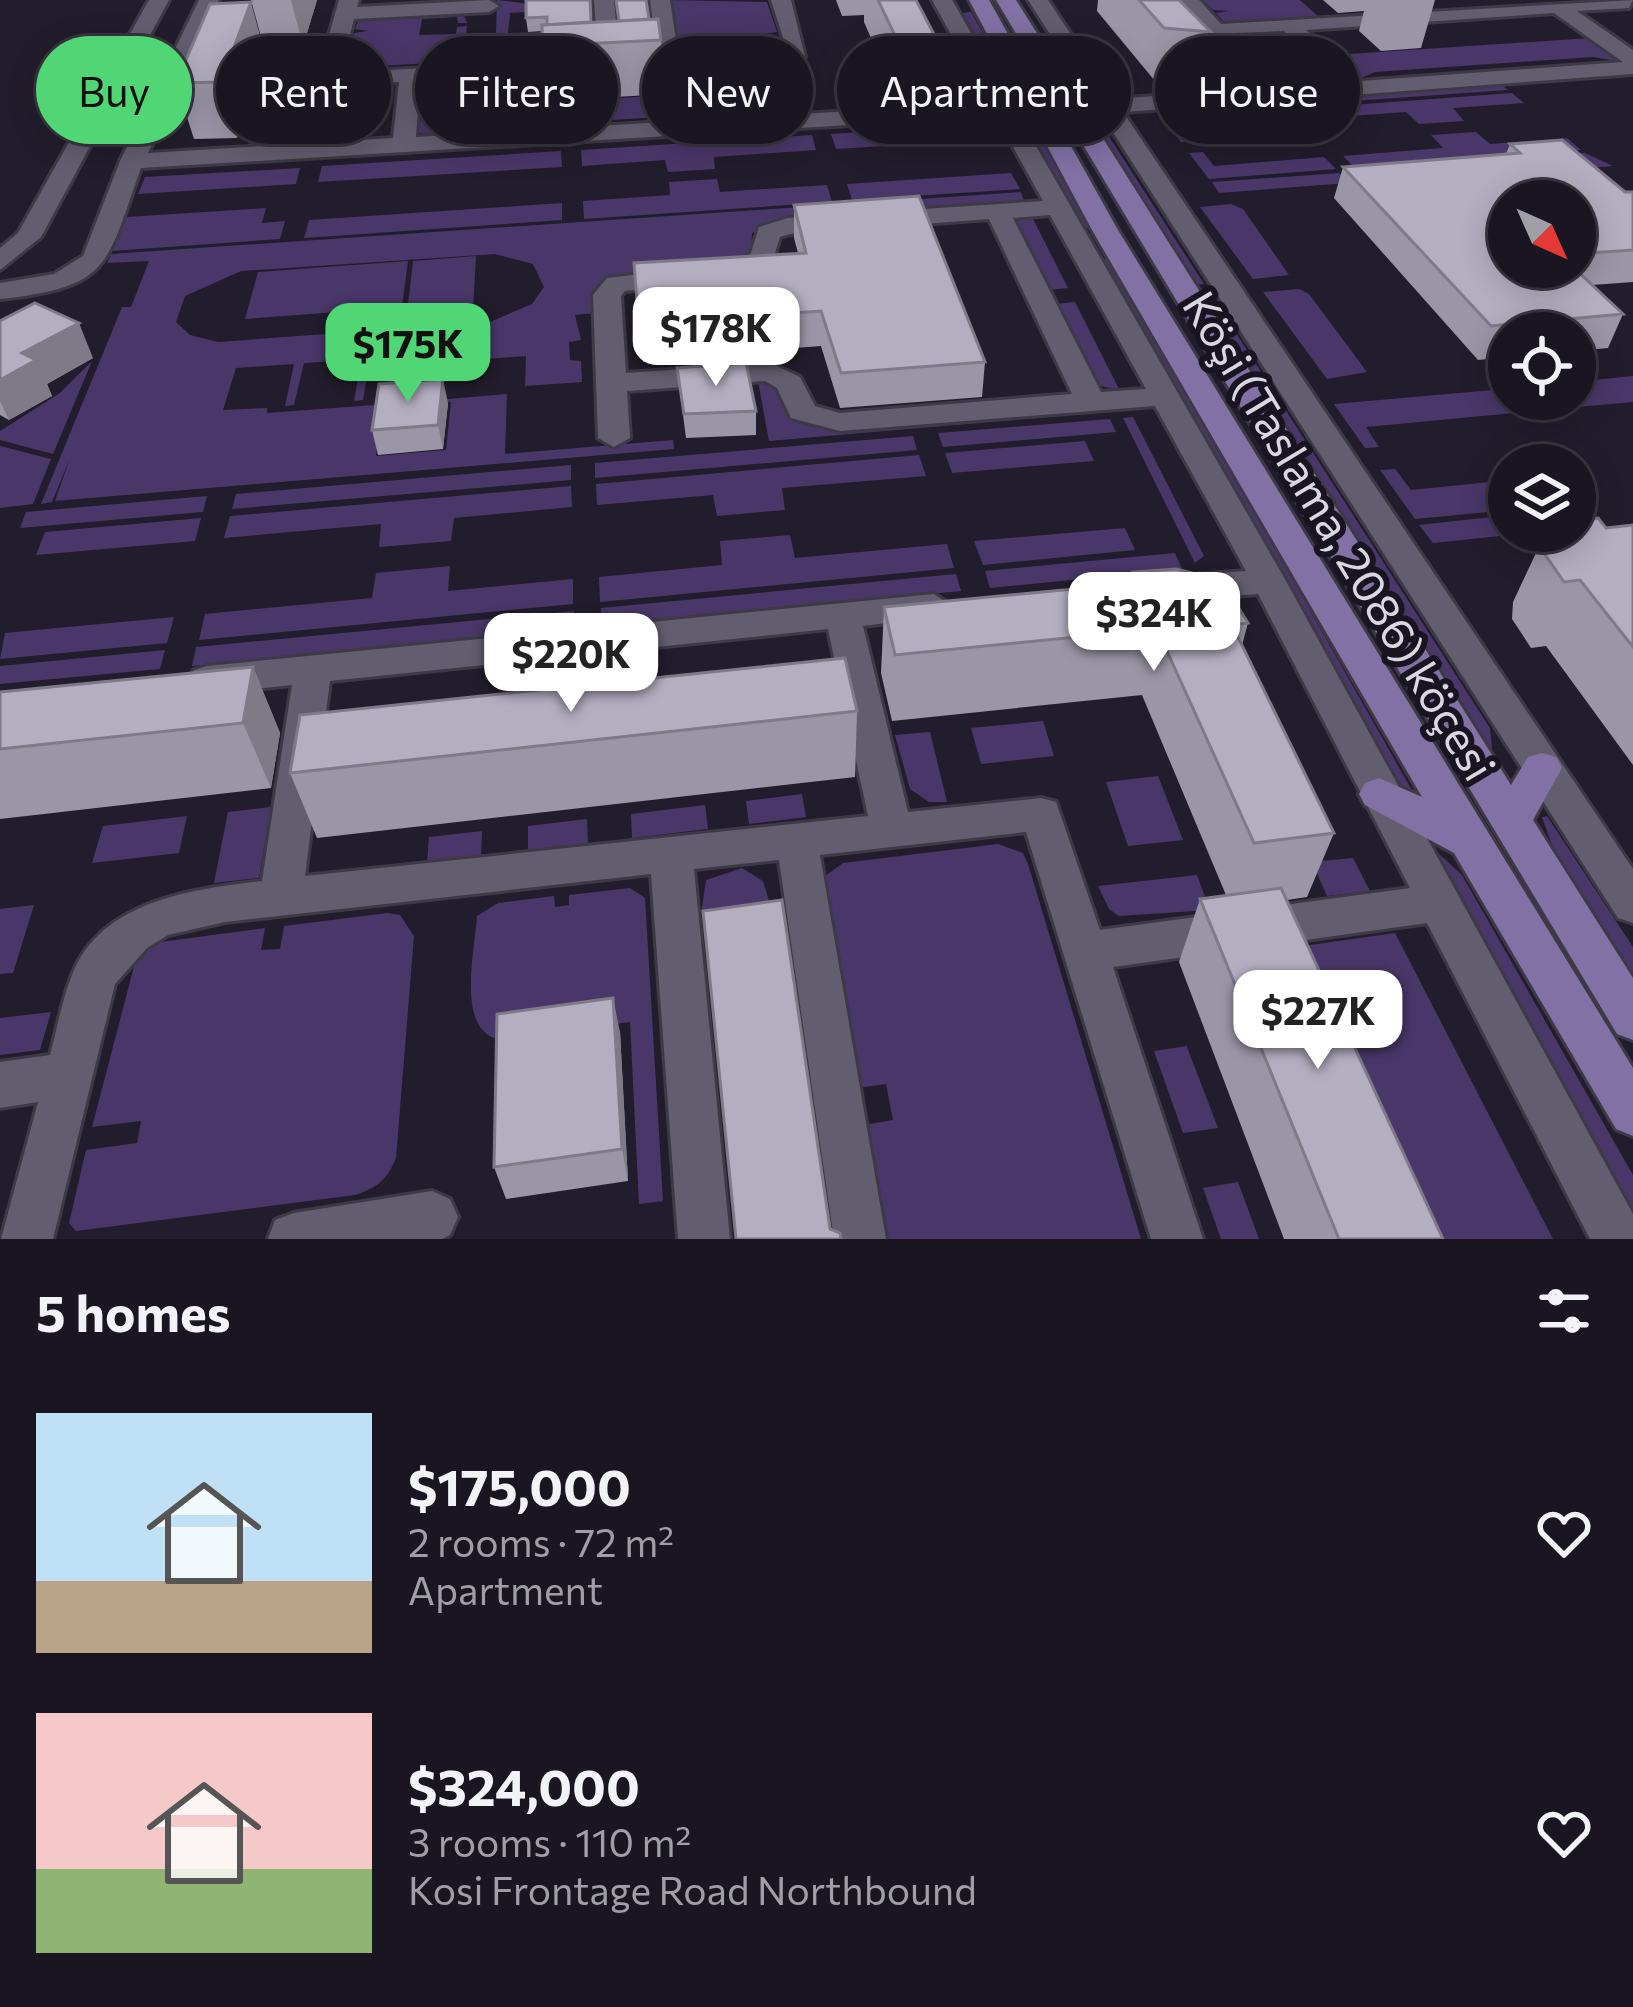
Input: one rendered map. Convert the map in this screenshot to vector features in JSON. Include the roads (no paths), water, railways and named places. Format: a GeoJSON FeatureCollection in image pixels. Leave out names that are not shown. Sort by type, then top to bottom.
{"type":"FeatureCollection","features":[{"type":"Feature","properties":{"kind":"main road","name":"Köşi (Taslama, 2086) köçesi"},"geometry":{"type":"LineString","coordinates":[[979,0],[1095,243],[1491,834],[1633,1019]]}},
{"type":"Feature","properties":{"kind":"main road","name":"Köşi (Taslama, 2086) köçesi"},"geometry":{"type":"LineString","coordinates":[[1006,0],[1027,36]]}},
{"type":"Feature","properties":{"kind":"main road","name":"Köşi (Taslama, 2086) köçesi"},"geometry":{"type":"LineString","coordinates":[[1090,144],[1491,834],[1633,1113]]}},
{"type":"Feature","properties":{"kind":"main road"},"geometry":{"type":"LineString","coordinates":[[1379,794],[1491,834],[1543,768]]}},
{"type":"Feature","properties":{"kind":"street"},"geometry":{"type":"LineString","coordinates":[[0,262],[28,237],[159,0]]}},
{"type":"Feature","properties":{"kind":"street"},"geometry":{"type":"LineString","coordinates":[[0,291],[55,283],[86,269],[95,259],[132,161],[209,0]]}},
{"type":"Feature","properties":{"kind":"street"},"geometry":{"type":"LineString","coordinates":[[604,0],[607,36]]}},
{"type":"Feature","properties":{"kind":"street"},"geometry":{"type":"LineString","coordinates":[[660,0],[665,36]]}},
{"type":"Feature","properties":{"kind":"street"},"geometry":{"type":"LineString","coordinates":[[781,0],[793,36]]}},
{"type":"Feature","properties":{"kind":"street"},"geometry":{"type":"LineString","coordinates":[[942,0],[961,36]]}},
{"type":"Feature","properties":{"kind":"street"},"geometry":{"type":"LineString","coordinates":[[1038,0],[1063,36]]}},
{"type":"Feature","properties":{"kind":"street"},"geometry":{"type":"LineString","coordinates":[[1188,0],[1216,30],[1394,18],[1481,6],[1558,7],[1628,2],[1625,0]]}},
{"type":"Feature","properties":{"kind":"street"},"geometry":{"type":"LineString","coordinates":[[1314,0],[1338,22]]}},
{"type":"Feature","properties":{"kind":"street"},"geometry":{"type":"LineString","coordinates":[[1372,0],[1394,18]]}},
{"type":"Feature","properties":{"kind":"street"},"geometry":{"type":"LineString","coordinates":[[430,5],[484,31],[410,75],[327,80],[347,7],[430,5]]}},
{"type":"Feature","properties":{"kind":"street"},"geometry":{"type":"LineString","coordinates":[[1558,7],[1633,64]]}},
{"type":"Feature","properties":{"kind":"street"},"geometry":{"type":"LineString","coordinates":[[1289,25],[1300,36]]}},
{"type":"Feature","properties":{"kind":"street"},"geometry":{"type":"LineString","coordinates":[[1360,87],[1633,64]]}},
{"type":"Feature","properties":{"kind":"street"},"geometry":{"type":"LineString","coordinates":[[404,144],[410,75]]}},
{"type":"Feature","properties":{"kind":"street"},"geometry":{"type":"LineString","coordinates":[[132,161],[642,130]]}},
{"type":"Feature","properties":{"kind":"street"},"geometry":{"type":"LineString","coordinates":[[1131,136],[1389,542],[1633,905]]}},
{"type":"Feature","properties":{"kind":"street"},"geometry":{"type":"LineString","coordinates":[[1022,144],[1059,207],[1095,243],[1109,293],[1269,581],[1618,1239]]}},
{"type":"Feature","properties":{"kind":"street"},"geometry":{"type":"LineString","coordinates":[[614,439],[607,295],[617,284],[743,270],[763,257],[763,238],[777,228],[1059,207]]}},
{"type":"Feature","properties":{"kind":"street"},"geometry":{"type":"LineString","coordinates":[[997,211],[1091,402]]}},
{"type":"Feature","properties":{"kind":"street"},"geometry":{"type":"LineString","coordinates":[[1040,298],[1109,293]]}},
{"type":"Feature","properties":{"kind":"street"},"geometry":{"type":"LineString","coordinates":[[611,382],[770,372],[790,383],[802,412],[825,422],[1166,396]]}},
{"type":"Feature","properties":{"kind":"street"},"geometry":{"type":"LineString","coordinates":[[1127,592],[1269,581]]}},
{"type":"Feature","properties":{"kind":"street"},"geometry":{"type":"LineString","coordinates":[[175,683],[961,604]]}},
{"type":"Feature","properties":{"kind":"street"},"geometry":{"type":"LineString","coordinates":[[842,613],[892,830]]}},
{"type":"Feature","properties":{"kind":"street"},"geometry":{"type":"LineString","coordinates":[[280,897],[314,670]]}},
{"type":"Feature","properties":{"kind":"street"},"geometry":{"type":"LineString","coordinates":[[27,1239],[94,976],[114,945],[140,926],[179,910],[280,897],[1041,814],[1178,1239]]}},
{"type":"Feature","properties":{"kind":"street"},"geometry":{"type":"LineString","coordinates":[[797,841],[860,1239]]}},
{"type":"Feature","properties":{"kind":"street"},"geometry":{"type":"LineString","coordinates":[[670,854],[704,1239]]}},
{"type":"Feature","properties":{"kind":"street"},"geometry":{"type":"LineString","coordinates":[[1087,951],[1438,903]]}},
{"type":"Feature","properties":{"kind":"street"},"geometry":{"type":"LineString","coordinates":[[0,1085],[67,1075]]}},
{"type":"Feature","properties":{"kind":"street"},"geometry":{"type":"LineString","coordinates":[[294,1239],[432,1217]]}}]}
